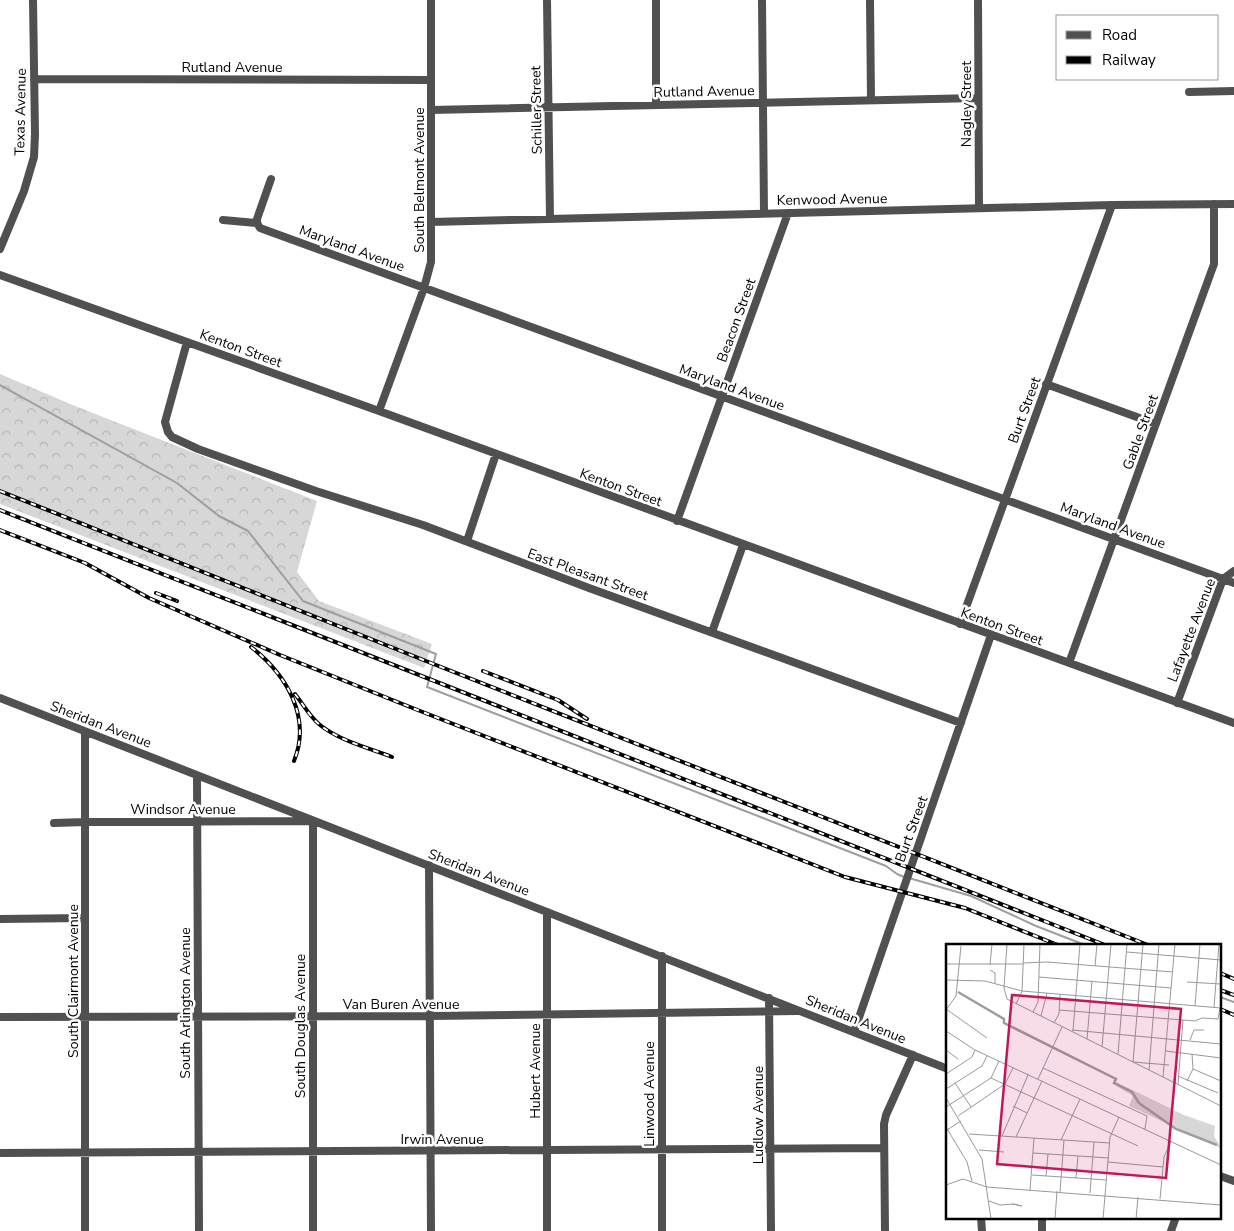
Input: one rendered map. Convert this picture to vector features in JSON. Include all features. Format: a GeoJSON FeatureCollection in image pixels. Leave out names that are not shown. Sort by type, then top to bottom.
{"type":"FeatureCollection","features":[{"type":"Feature","properties":{"kind":"street","name":"Texas Avenue"},"geometry":{"type":"LineString","coordinates":[[0,249],[24,191],[34,157],[33,0]]}},
{"type":"Feature","properties":{"kind":"street","name":"South Belmont Avenue"},"geometry":{"type":"LineString","coordinates":[[379,411],[424,288],[431,262],[431,0]]}},
{"type":"Feature","properties":{"kind":"street","name":"Schiller Street"},"geometry":{"type":"LineString","coordinates":[[547,0],[550,219]]}},
{"type":"Feature","properties":{"kind":"street"},"geometry":{"type":"LineString","coordinates":[[656,0],[656,105]]}},
{"type":"Feature","properties":{"kind":"street"},"geometry":{"type":"LineString","coordinates":[[762,0],[764,213]]}},
{"type":"Feature","properties":{"kind":"street"},"geometry":{"type":"LineString","coordinates":[[870,0],[871,100]]}},
{"type":"Feature","properties":{"kind":"street","name":"Nagley Street"},"geometry":{"type":"LineString","coordinates":[[978,0],[979,208]]}},
{"type":"Feature","properties":{"kind":"street","name":"Rutland Avenue"},"geometry":{"type":"LineString","coordinates":[[34,79],[431,80]]}},
{"type":"Feature","properties":{"kind":"street"},"geometry":{"type":"LineString","coordinates":[[1189,92],[1234,91]]}},
{"type":"Feature","properties":{"kind":"street","name":"Rutland Avenue"},"geometry":{"type":"LineString","coordinates":[[431,110],[978,98]]}},
{"type":"Feature","properties":{"kind":"street"},"geometry":{"type":"LineString","coordinates":[[257,223],[271,179]]}},
{"type":"Feature","properties":{"kind":"street","name":"Gable Street"},"geometry":{"type":"LineString","coordinates":[[1070,664],[1214,264],[1214,204]]}},
{"type":"Feature","properties":{"kind":"street","name":"Kenwood Avenue"},"geometry":{"type":"LineString","coordinates":[[431,222],[1112,205],[1234,204]]}},
{"type":"Feature","properties":{"kind":"street","name":"Burt Street"},"geometry":{"type":"LineString","coordinates":[[960,624],[1112,205]]}},
{"type":"Feature","properties":{"kind":"street","name":"Beacon Street"},"geometry":{"type":"LineString","coordinates":[[677,521],[788,213]]}},
{"type":"Feature","properties":{"kind":"street","name":"Maryland Avenue"},"geometry":{"type":"LineString","coordinates":[[223,220],[257,223],[260,228],[1234,582]]}},
{"type":"Feature","properties":{"kind":"street","name":"Kenton Street"},"geometry":{"type":"LineString","coordinates":[[0,274],[1234,723]]}},
{"type":"Feature","properties":{"kind":"street","name":"East Pleasant Street"},"geometry":{"type":"LineString","coordinates":[[188,342],[166,414],[166,427],[172,436],[180,442],[467,542],[588,588],[961,723]]}},
{"type":"Feature","properties":{"kind":"street"},"geometry":{"type":"LineString","coordinates":[[1046,384],[1156,424]]}},
{"type":"Feature","properties":{"kind":"street"},"geometry":{"type":"LineString","coordinates":[[467,542],[496,454]]}},
{"type":"Feature","properties":{"kind":"street"},"geometry":{"type":"LineString","coordinates":[[712,632],[743,545]]}},
{"type":"Feature","properties":{"kind":"street","name":"Lafayette Avenue"},"geometry":{"type":"LineString","coordinates":[[1177,703],[1223,578],[1234,571]]}},
{"type":"Feature","properties":{"kind":"street","name":"Burt Street"},"geometry":{"type":"LineString","coordinates":[[854,1032],[991,635]]}},
{"type":"Feature","properties":{"kind":"street","name":"Sheridan Avenue"},"geometry":{"type":"LineString","coordinates":[[0,698],[946,1068]]}},
{"type":"Feature","properties":{"kind":"street","name":"South Clairmont Avenue"},"geometry":{"type":"LineString","coordinates":[[85,732],[85,1231]]}},
{"type":"Feature","properties":{"kind":"street","name":"South Arlington Avenue"},"geometry":{"type":"LineString","coordinates":[[197,776],[199,1231]]}},
{"type":"Feature","properties":{"kind":"street","name":"Windsor Avenue"},"geometry":{"type":"LineString","coordinates":[[54,823],[313,821]]}},
{"type":"Feature","properties":{"kind":"street","name":"South Douglas Avenue"},"geometry":{"type":"LineString","coordinates":[[313,821],[313,1231]]}},
{"type":"Feature","properties":{"kind":"street"},"geometry":{"type":"LineString","coordinates":[[429,865],[431,1231]]}},
{"type":"Feature","properties":{"kind":"street","name":"Hubert Avenue"},"geometry":{"type":"LineString","coordinates":[[547,912],[548,1231]]}},
{"type":"Feature","properties":{"kind":"street"},"geometry":{"type":"LineString","coordinates":[[0,919],[85,918]]}},
{"type":"Feature","properties":{"kind":"street","name":"Linwood Avenue"},"geometry":{"type":"LineString","coordinates":[[662,956],[662,1231]]}},
{"type":"Feature","properties":{"kind":"street","name":"Ludlow Avenue"},"geometry":{"type":"LineString","coordinates":[[770,998],[771,1231]]}},
{"type":"Feature","properties":{"kind":"street","name":"Van Buren Avenue"},"geometry":{"type":"LineString","coordinates":[[0,1017],[313,1017],[801,1011]]}},
{"type":"Feature","properties":{"kind":"street"},"geometry":{"type":"LineString","coordinates":[[885,1231],[884,1124],[886,1115],[913,1055]]}},
{"type":"Feature","properties":{"kind":"street","name":"Irwin Avenue"},"geometry":{"type":"LineString","coordinates":[[0,1153],[884,1148]]}},
{"type":"Feature","properties":{"kind":"street"},"geometry":{"type":"LineString","coordinates":[[1222,1177],[1234,1181]]}},
{"type":"Feature","properties":{"kind":"street"},"geometry":{"type":"LineString","coordinates":[[981,1218],[982,1231]]}},
{"type":"Feature","properties":{"kind":"street"},"geometry":{"type":"LineString","coordinates":[[1042,1218],[1042,1231]]}},
{"type":"Feature","properties":{"kind":"street"},"geometry":{"type":"LineString","coordinates":[[1171,1231],[1176,1218]]}},
{"type":"Feature","properties":{"kind":"green space"},"geometry":{"type":"Polygon","coordinates":[[[0,374],[75,406],[317,501],[297,572],[319,601],[432,644],[424,668],[0,504],[0,374]]]}},
{"type":"Feature","properties":{"kind":"waterway"},"geometry":{"type":"LineString","coordinates":[[0,385],[177,483],[219,516],[248,531],[303,601],[436,654],[427,687],[886,866],[904,877]]}},
{"type":"Feature","properties":{"kind":"waterway"},"geometry":{"type":"LineString","coordinates":[[909,878],[971,896],[1036,926],[1082,944]]}},
{"type":"Feature","properties":{"kind":"waterway"},"geometry":{"type":"LineString","coordinates":[[1222,998],[1234,1002]]}},
{"type":"Feature","properties":{"kind":"railway"},"geometry":{"type":"LineString","coordinates":[[0,491],[1145,944]]}},
{"type":"Feature","properties":{"kind":"railway"},"geometry":{"type":"LineString","coordinates":[[0,510],[1102,944]]}},
{"type":"Feature","properties":{"kind":"railway"},"geometry":{"type":"LineString","coordinates":[[0,530],[85,563],[149,598],[280,655],[415,709],[845,877],[965,908],[1055,944]]}},
{"type":"Feature","properties":{"kind":"railway"},"geometry":{"type":"LineString","coordinates":[[156,593],[177,601]]}},
{"type":"Feature","properties":{"kind":"railway"},"geometry":{"type":"LineString","coordinates":[[251,647],[264,658],[285,683],[298,713],[300,728],[299,745],[294,761]]}},
{"type":"Feature","properties":{"kind":"railway"},"geometry":{"type":"LineString","coordinates":[[483,671],[558,700],[587,719]]}},
{"type":"Feature","properties":{"kind":"railway"},"geometry":{"type":"LineString","coordinates":[[295,694],[313,718],[328,731],[346,740],[392,757]]}},
{"type":"Feature","properties":{"kind":"railway"},"geometry":{"type":"LineString","coordinates":[[1222,974],[1234,979]]}},
{"type":"Feature","properties":{"kind":"railway"},"geometry":{"type":"LineString","coordinates":[[1222,991],[1234,995]]}},
{"type":"Feature","properties":{"kind":"railway"},"geometry":{"type":"LineString","coordinates":[[1222,1010],[1234,1015]]}}]}
